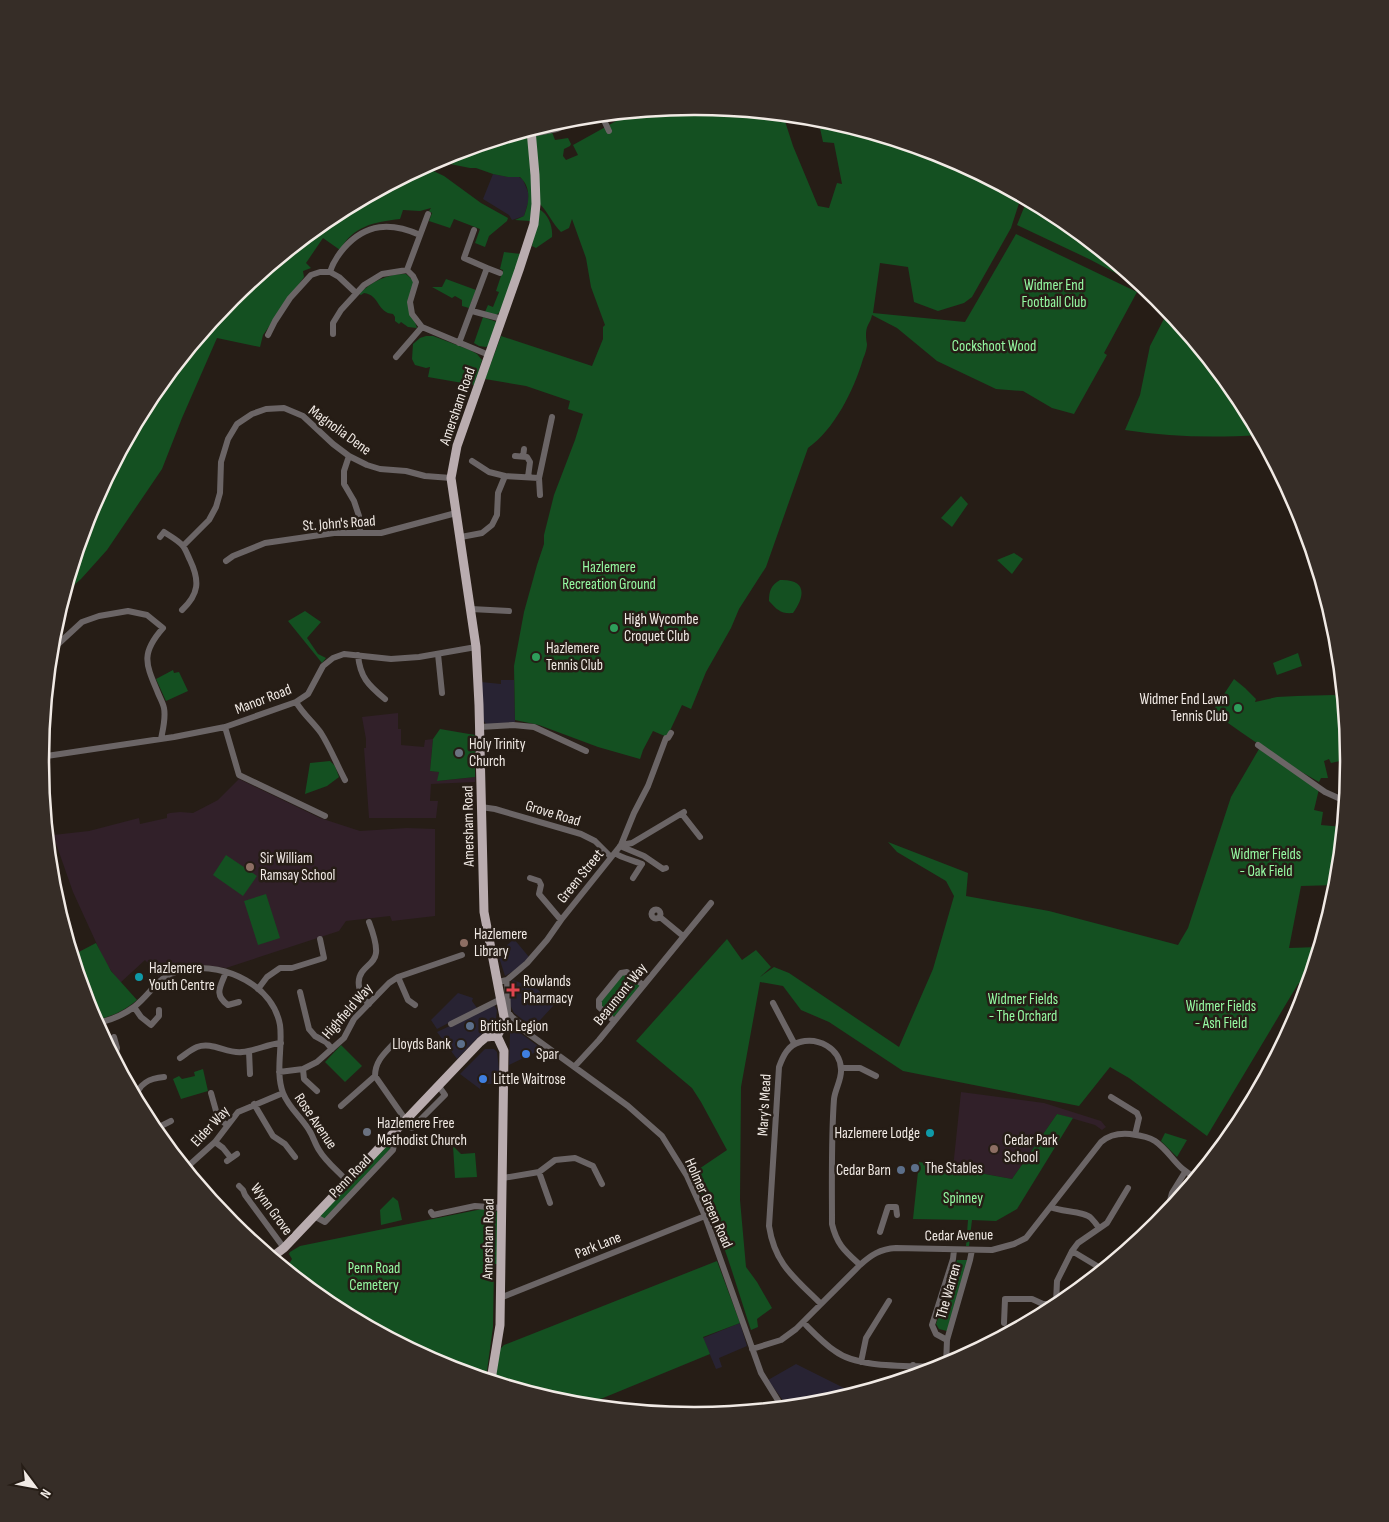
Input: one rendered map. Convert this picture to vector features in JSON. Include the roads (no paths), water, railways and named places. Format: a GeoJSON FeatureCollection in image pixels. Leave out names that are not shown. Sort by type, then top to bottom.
{"type":"FeatureCollection","features":[{"type":"Feature","properties":{"kind":"main road","name":"Amersham Road"},"geometry":{"type":"LineString","coordinates":[[505,1022],[500,999],[503,981],[484,912],[480,727],[476,647],[451,478],[457,446],[534,224],[536,204],[532,136]]}},
{"type":"Feature","properties":{"kind":"main road"},"geometry":{"type":"LineString","coordinates":[[497,1036],[505,1022]]}},
{"type":"Feature","properties":{"kind":"main road","name":"Amersham Road"},"geometry":{"type":"LineString","coordinates":[[492,1374],[500,1325],[503,1178],[504,1051],[497,1036]]}},
{"type":"Feature","properties":{"kind":"main road","name":"Penn Road"},"geometry":{"type":"LineString","coordinates":[[277,1253],[480,1042],[486,1038],[497,1036]]}},
{"type":"Feature","properties":{"kind":"street"},"geometry":{"type":"LineString","coordinates":[[605,122],[609,131]]}},
{"type":"Feature","properties":{"kind":"street"},"geometry":{"type":"LineString","coordinates":[[407,270],[428,214]]}},
{"type":"Feature","properties":{"kind":"street"},"geometry":{"type":"LineString","coordinates":[[330,272],[337,256],[360,233],[375,227],[395,227],[420,235]]}},
{"type":"Feature","properties":{"kind":"street"},"geometry":{"type":"LineString","coordinates":[[474,230],[464,258],[500,273]]}},
{"type":"Feature","properties":{"kind":"street"},"geometry":{"type":"LineString","coordinates":[[459,343],[487,268]]}},
{"type":"Feature","properties":{"kind":"street"},"geometry":{"type":"LineString","coordinates":[[332,334],[333,323],[364,285],[382,274],[407,270],[416,282],[410,302],[412,314],[422,327],[490,355]]}},
{"type":"Feature","properties":{"kind":"street"},"geometry":{"type":"LineString","coordinates":[[268,335],[290,298],[311,275],[320,272],[330,272],[339,277],[356,293]]}},
{"type":"Feature","properties":{"kind":"street"},"geometry":{"type":"LineString","coordinates":[[472,310],[502,320]]}},
{"type":"Feature","properties":{"kind":"street"},"geometry":{"type":"LineString","coordinates":[[396,358],[422,327]]}},
{"type":"Feature","properties":{"kind":"street","name":"Magnolia Dene"},"geometry":{"type":"LineString","coordinates":[[183,546],[209,520],[216,507],[220,492],[221,462],[228,439],[237,424],[252,414],[266,409],[284,408],[303,416],[333,444],[349,456],[366,465],[380,470],[406,471],[424,476],[451,478]]}},
{"type":"Feature","properties":{"kind":"street"},"geometry":{"type":"LineString","coordinates":[[540,495],[539,478],[552,417]]}},
{"type":"Feature","properties":{"kind":"street"},"geometry":{"type":"LineString","coordinates":[[515,456],[523,453],[527,457],[530,462],[528,477]]}},
{"type":"Feature","properties":{"kind":"street"},"geometry":{"type":"LineString","coordinates":[[349,456],[344,471],[344,484],[354,500],[359,516],[360,533]]}},
{"type":"Feature","properties":{"kind":"street"},"geometry":{"type":"LineString","coordinates":[[472,460],[489,472],[505,476],[539,478]]}},
{"type":"Feature","properties":{"kind":"street"},"geometry":{"type":"LineString","coordinates":[[461,537],[482,533],[492,525],[496,515],[498,493],[505,476]]}},
{"type":"Feature","properties":{"kind":"street","name":"St. John's Road"},"geometry":{"type":"LineString","coordinates":[[226,561],[233,556],[265,543],[334,533],[380,533],[456,513]]}},
{"type":"Feature","properties":{"kind":"street"},"geometry":{"type":"LineString","coordinates":[[160,537],[164,532],[183,546],[197,580],[195,594],[182,610]]}},
{"type":"Feature","properties":{"kind":"street"},"geometry":{"type":"LineString","coordinates":[[471,609],[509,611]]}},
{"type":"Feature","properties":{"kind":"street"},"geometry":{"type":"LineString","coordinates":[[60,643],[82,622],[99,616],[128,610],[147,615],[163,628],[154,639],[147,655],[148,668],[164,706],[161,739]]}},
{"type":"Feature","properties":{"kind":"street","name":"Manor Road"},"geometry":{"type":"LineString","coordinates":[[49,756],[161,739],[225,727],[296,702],[308,694],[323,666],[333,658],[344,654],[391,659],[438,654],[476,647]]}},
{"type":"Feature","properties":{"kind":"street"},"geometry":{"type":"LineString","coordinates":[[438,654],[442,693]]}},
{"type":"Feature","properties":{"kind":"street"},"geometry":{"type":"LineString","coordinates":[[358,655],[359,667],[364,679],[372,689],[385,699]]}},
{"type":"Feature","properties":{"kind":"street"},"geometry":{"type":"LineString","coordinates":[[296,702],[303,714],[322,736],[345,780]]}},
{"type":"Feature","properties":{"kind":"street"},"geometry":{"type":"LineString","coordinates":[[480,727],[513,725],[534,728],[586,751]]}},
{"type":"Feature","properties":{"kind":"street"},"geometry":{"type":"LineString","coordinates":[[225,727],[239,776],[325,816]]}},
{"type":"Feature","properties":{"kind":"street","name":"Green Street"},"geometry":{"type":"LineString","coordinates":[[503,981],[532,957],[621,846],[634,813],[648,786],[665,740],[670,733]]}},
{"type":"Feature","properties":{"kind":"street"},"geometry":{"type":"LineString","coordinates":[[665,740],[672,743]]}},
{"type":"Feature","properties":{"kind":"street"},"geometry":{"type":"LineString","coordinates":[[1258,745],[1325,792],[1339,798]]}},
{"type":"Feature","properties":{"kind":"street","name":"Grove Road"},"geometry":{"type":"LineString","coordinates":[[481,807],[495,809],[581,834],[613,855],[627,857],[642,864],[633,878]]}},
{"type":"Feature","properties":{"kind":"street"},"geometry":{"type":"LineString","coordinates":[[621,846],[632,843],[683,813],[700,837]]}},
{"type":"Feature","properties":{"kind":"street"},"geometry":{"type":"LineString","coordinates":[[621,846],[644,856],[654,866],[666,868]]}},
{"type":"Feature","properties":{"kind":"street"},"geometry":{"type":"LineString","coordinates":[[530,878],[539,881],[541,885],[537,897],[561,920]]}},
{"type":"Feature","properties":{"kind":"street","name":"Beaumont Way"},"geometry":{"type":"LineString","coordinates":[[575,1066],[711,903]]}},
{"type":"Feature","properties":{"kind":"street"},"geometry":{"type":"LineString","coordinates":[[660,917],[683,936]]}},
{"type":"Feature","properties":{"kind":"street"},"geometry":{"type":"LineString","coordinates":[[368,1004],[363,998],[358,981],[362,972],[373,961],[376,954],[369,922]]}},
{"type":"Feature","properties":{"kind":"street"},"geometry":{"type":"LineString","coordinates":[[258,989],[267,977],[280,968],[292,968],[324,958],[320,939]]}},
{"type":"Feature","properties":{"kind":"street","name":"Highfield Way"},"geometry":{"type":"LineString","coordinates":[[279,1072],[303,1069],[317,1062],[344,1038],[354,1019],[368,1004],[389,983],[398,977],[462,955]]}},
{"type":"Feature","properties":{"kind":"street","name":"Rose Avenue"},"geometry":{"type":"LineString","coordinates":[[104,1022],[134,1007],[162,979],[172,973],[190,969],[226,972],[245,980],[258,989],[271,1002],[276,1012],[280,1026],[279,1072],[282,1093],[292,1110],[309,1130],[319,1150],[347,1181]]}},
{"type":"Feature","properties":{"kind":"street"},"geometry":{"type":"LineString","coordinates":[[226,972],[218,993],[220,999],[228,1005],[239,1002]]}},
{"type":"Feature","properties":{"kind":"street"},"geometry":{"type":"LineString","coordinates":[[614,1021],[599,1007],[599,1000],[621,973],[627,972],[643,985]]}},
{"type":"Feature","properties":{"kind":"street"},"geometry":{"type":"LineString","coordinates":[[398,977],[408,1000],[415,1005]]}},
{"type":"Feature","properties":{"kind":"street"},"geometry":{"type":"LineString","coordinates":[[503,981],[508,1012],[521,1023],[523,1029]]}},
{"type":"Feature","properties":{"kind":"street"},"geometry":{"type":"LineString","coordinates":[[300,992],[309,1029],[332,1049]]}},
{"type":"Feature","properties":{"kind":"street"},"geometry":{"type":"LineString","coordinates":[[450,1024],[500,999]]}},
{"type":"Feature","properties":{"kind":"street"},"geometry":{"type":"LineString","coordinates":[[772,1003],[794,1043],[807,1040],[816,1041],[828,1046],[836,1054],[841,1068],[834,1097],[832,1224],[836,1239],[843,1250],[860,1265]]}},
{"type":"Feature","properties":{"kind":"street"},"geometry":{"type":"LineString","coordinates":[[134,1007],[152,1027],[159,1016],[159,1010]]}},
{"type":"Feature","properties":{"kind":"street","name":"Holmer Green Road"},"geometry":{"type":"LineString","coordinates":[[505,1022],[523,1029],[575,1066],[628,1106],[662,1136],[686,1176],[705,1216],[761,1374],[778,1401]]}},
{"type":"Feature","properties":{"kind":"street"},"geometry":{"type":"LineString","coordinates":[[114,1037],[118,1048],[117,1051]]}},
{"type":"Feature","properties":{"kind":"street"},"geometry":{"type":"LineString","coordinates":[[396,1041],[379,1059],[375,1068],[375,1076],[403,1121]]}},
{"type":"Feature","properties":{"kind":"street"},"geometry":{"type":"LineString","coordinates":[[180,1058],[198,1046],[211,1046],[235,1052],[249,1051],[269,1044],[280,1043]]}},
{"type":"Feature","properties":{"kind":"street","name":"Mary's Mead"},"geometry":{"type":"LineString","coordinates":[[794,1043],[784,1053],[779,1067],[769,1226],[772,1244],[779,1260],[821,1304]]}},
{"type":"Feature","properties":{"kind":"street"},"geometry":{"type":"LineString","coordinates":[[249,1051],[250,1074]]}},
{"type":"Feature","properties":{"kind":"street"},"geometry":{"type":"LineString","coordinates":[[841,1068],[860,1068],[876,1076]]}},
{"type":"Feature","properties":{"kind":"street"},"geometry":{"type":"LineString","coordinates":[[303,1069],[304,1079],[317,1091]]}},
{"type":"Feature","properties":{"kind":"street"},"geometry":{"type":"LineString","coordinates":[[341,1106],[375,1076]]}},
{"type":"Feature","properties":{"kind":"street"},"geometry":{"type":"LineString","coordinates":[[138,1089],[147,1082],[164,1077]]}},
{"type":"Feature","properties":{"kind":"street","name":"Elder Way"},"geometry":{"type":"LineString","coordinates":[[190,1164],[215,1142],[238,1112],[282,1093]]}},
{"type":"Feature","properties":{"kind":"street"},"geometry":{"type":"LineString","coordinates":[[211,1094],[218,1118],[227,1125]]}},
{"type":"Feature","properties":{"kind":"street"},"geometry":{"type":"LineString","coordinates":[[1111,1097],[1137,1113],[1139,1118],[1135,1134]]}},
{"type":"Feature","properties":{"kind":"street"},"geometry":{"type":"LineString","coordinates":[[254,1104],[273,1136],[285,1144],[294,1156]]}},
{"type":"Feature","properties":{"kind":"street"},"geometry":{"type":"LineString","coordinates":[[162,1126],[171,1121]]}},
{"type":"Feature","properties":{"kind":"street","name":"Cedar Avenue"},"geometry":{"type":"LineString","coordinates":[[752,1349],[781,1340],[804,1322],[870,1256],[888,1248],[992,1250],[1014,1244],[1026,1238],[1101,1142],[1108,1136],[1135,1134],[1157,1142],[1190,1174]]}},
{"type":"Feature","properties":{"kind":"street","name":"Penn Road"},"geometry":{"type":"LineString","coordinates":[[314,1216],[325,1222],[393,1150],[394,1145],[388,1137]]}},
{"type":"Feature","properties":{"kind":"street"},"geometry":{"type":"LineString","coordinates":[[215,1142],[223,1148],[229,1160],[237,1154]]}},
{"type":"Feature","properties":{"kind":"street"},"geometry":{"type":"LineString","coordinates":[[503,1178],[539,1172],[555,1160],[574,1158],[593,1166],[602,1184]]}},
{"type":"Feature","properties":{"kind":"street"},"geometry":{"type":"LineString","coordinates":[[539,1172],[550,1202]]}},
{"type":"Feature","properties":{"kind":"street"},"geometry":{"type":"LineString","coordinates":[[1171,1197],[1186,1172]]}},
{"type":"Feature","properties":{"kind":"street","name":"Wynn Grove"},"geometry":{"type":"LineString","coordinates":[[239,1186],[284,1248]]}},
{"type":"Feature","properties":{"kind":"street"},"geometry":{"type":"LineString","coordinates":[[1058,1295],[1057,1281],[1072,1252],[1078,1243],[1107,1223],[1128,1188]]}},
{"type":"Feature","properties":{"kind":"street"},"geometry":{"type":"LineString","coordinates":[[431,1212],[433,1215],[475,1206],[502,1208]]}},
{"type":"Feature","properties":{"kind":"street"},"geometry":{"type":"LineString","coordinates":[[880,1232],[888,1207],[896,1207],[897,1215]]}},
{"type":"Feature","properties":{"kind":"street"},"geometry":{"type":"LineString","coordinates":[[1051,1207],[1087,1215],[1099,1228]]}},
{"type":"Feature","properties":{"kind":"street","name":"Park Lane"},"geometry":{"type":"LineString","coordinates":[[500,1298],[705,1216]]}},
{"type":"Feature","properties":{"kind":"street","name":"The Warren"},"geometry":{"type":"LineString","coordinates":[[947,1340],[936,1334],[932,1325],[953,1259],[954,1250]]}},
{"type":"Feature","properties":{"kind":"street","name":"The Warren"},"geometry":{"type":"LineString","coordinates":[[946,1356],[947,1340],[972,1250]]}},
{"type":"Feature","properties":{"kind":"street"},"geometry":{"type":"LineString","coordinates":[[1072,1252],[1097,1266]]}},
{"type":"Feature","properties":{"kind":"street"},"geometry":{"type":"LineString","coordinates":[[1004,1323],[1005,1298],[1032,1299],[1043,1304]]}},
{"type":"Feature","properties":{"kind":"street"},"geometry":{"type":"LineString","coordinates":[[861,1362],[866,1338],[889,1301]]}},
{"type":"Feature","properties":{"kind":"street"},"geometry":{"type":"LineString","coordinates":[[804,1322],[835,1351],[849,1359],[861,1362],[920,1366]]}},
{"type":"Feature","properties":{"kind":"place","name":"High Wycombe Croquet Club"},"geometry":{"type":"Point","coordinates":[614,628]}},
{"type":"Feature","properties":{"kind":"place","name":"Hazlemere Tennis Club"},"geometry":{"type":"Point","coordinates":[536,657]}},
{"type":"Feature","properties":{"kind":"place","name":"Widmer End Lawn Tennis Club"},"geometry":{"type":"Point","coordinates":[1238,708]}},
{"type":"Feature","properties":{"kind":"place","name":"Holy Trinity Church"},"geometry":{"type":"Point","coordinates":[459,753]}},
{"type":"Feature","properties":{"kind":"place","name":"Sir William Ramsay School"},"geometry":{"type":"Point","coordinates":[250,867]}},
{"type":"Feature","properties":{"kind":"place","name":"Hazlemere Library"},"geometry":{"type":"Point","coordinates":[464,943]}},
{"type":"Feature","properties":{"kind":"place","name":"Hazlemere Youth Centre"},"geometry":{"type":"Point","coordinates":[139,977]}},
{"type":"Feature","properties":{"kind":"place","name":"Rowlands Pharmacy"},"geometry":{"type":"Point","coordinates":[513,990]}},
{"type":"Feature","properties":{"kind":"place","name":"British Legion"},"geometry":{"type":"Point","coordinates":[470,1026]}},
{"type":"Feature","properties":{"kind":"place","name":"Lloyds Bank"},"geometry":{"type":"Point","coordinates":[461,1044]}},
{"type":"Feature","properties":{"kind":"place","name":"Spar"},"geometry":{"type":"Point","coordinates":[526,1054]}},
{"type":"Feature","properties":{"kind":"place","name":"Little Waitrose"},"geometry":{"type":"Point","coordinates":[483,1079]}},
{"type":"Feature","properties":{"kind":"place","name":"Hazlemere Free Methodist Church"},"geometry":{"type":"Point","coordinates":[367,1132]}},
{"type":"Feature","properties":{"kind":"place","name":"Hazlemere Lodge"},"geometry":{"type":"Point","coordinates":[930,1133]}},
{"type":"Feature","properties":{"kind":"place","name":"Cedar Park School"},"geometry":{"type":"Point","coordinates":[994,1149]}},
{"type":"Feature","properties":{"kind":"place","name":"The Stables"},"geometry":{"type":"Point","coordinates":[915,1168]}},
{"type":"Feature","properties":{"kind":"place","name":"Cedar Barn"},"geometry":{"type":"Point","coordinates":[901,1170]}},
{"type":"Feature","properties":{"kind":"park label","name":"Widmer End Football Club"},"geometry":{"type":"Point","coordinates":[1054,294]}},
{"type":"Feature","properties":{"kind":"park label","name":"Cockshoot Wood"},"geometry":{"type":"Point","coordinates":[994,346]}},
{"type":"Feature","properties":{"kind":"park label","name":"Hazlemere Recreation Ground"},"geometry":{"type":"Point","coordinates":[609,576]}},
{"type":"Feature","properties":{"kind":"park label","name":"Widmer Fields - Oak Field"},"geometry":{"type":"Point","coordinates":[1266,862]}},
{"type":"Feature","properties":{"kind":"park label","name":"Widmer Fields - The Orchard"},"geometry":{"type":"Point","coordinates":[1023,1008]}},
{"type":"Feature","properties":{"kind":"park label","name":"Widmer Fields - Ash Field"},"geometry":{"type":"Point","coordinates":[1221,1014]}},
{"type":"Feature","properties":{"kind":"park label","name":"Spinney"},"geometry":{"type":"Point","coordinates":[963,1198]}},
{"type":"Feature","properties":{"kind":"park label","name":"Penn Road Cemetery"},"geometry":{"type":"Point","coordinates":[374,1276]}}]}
